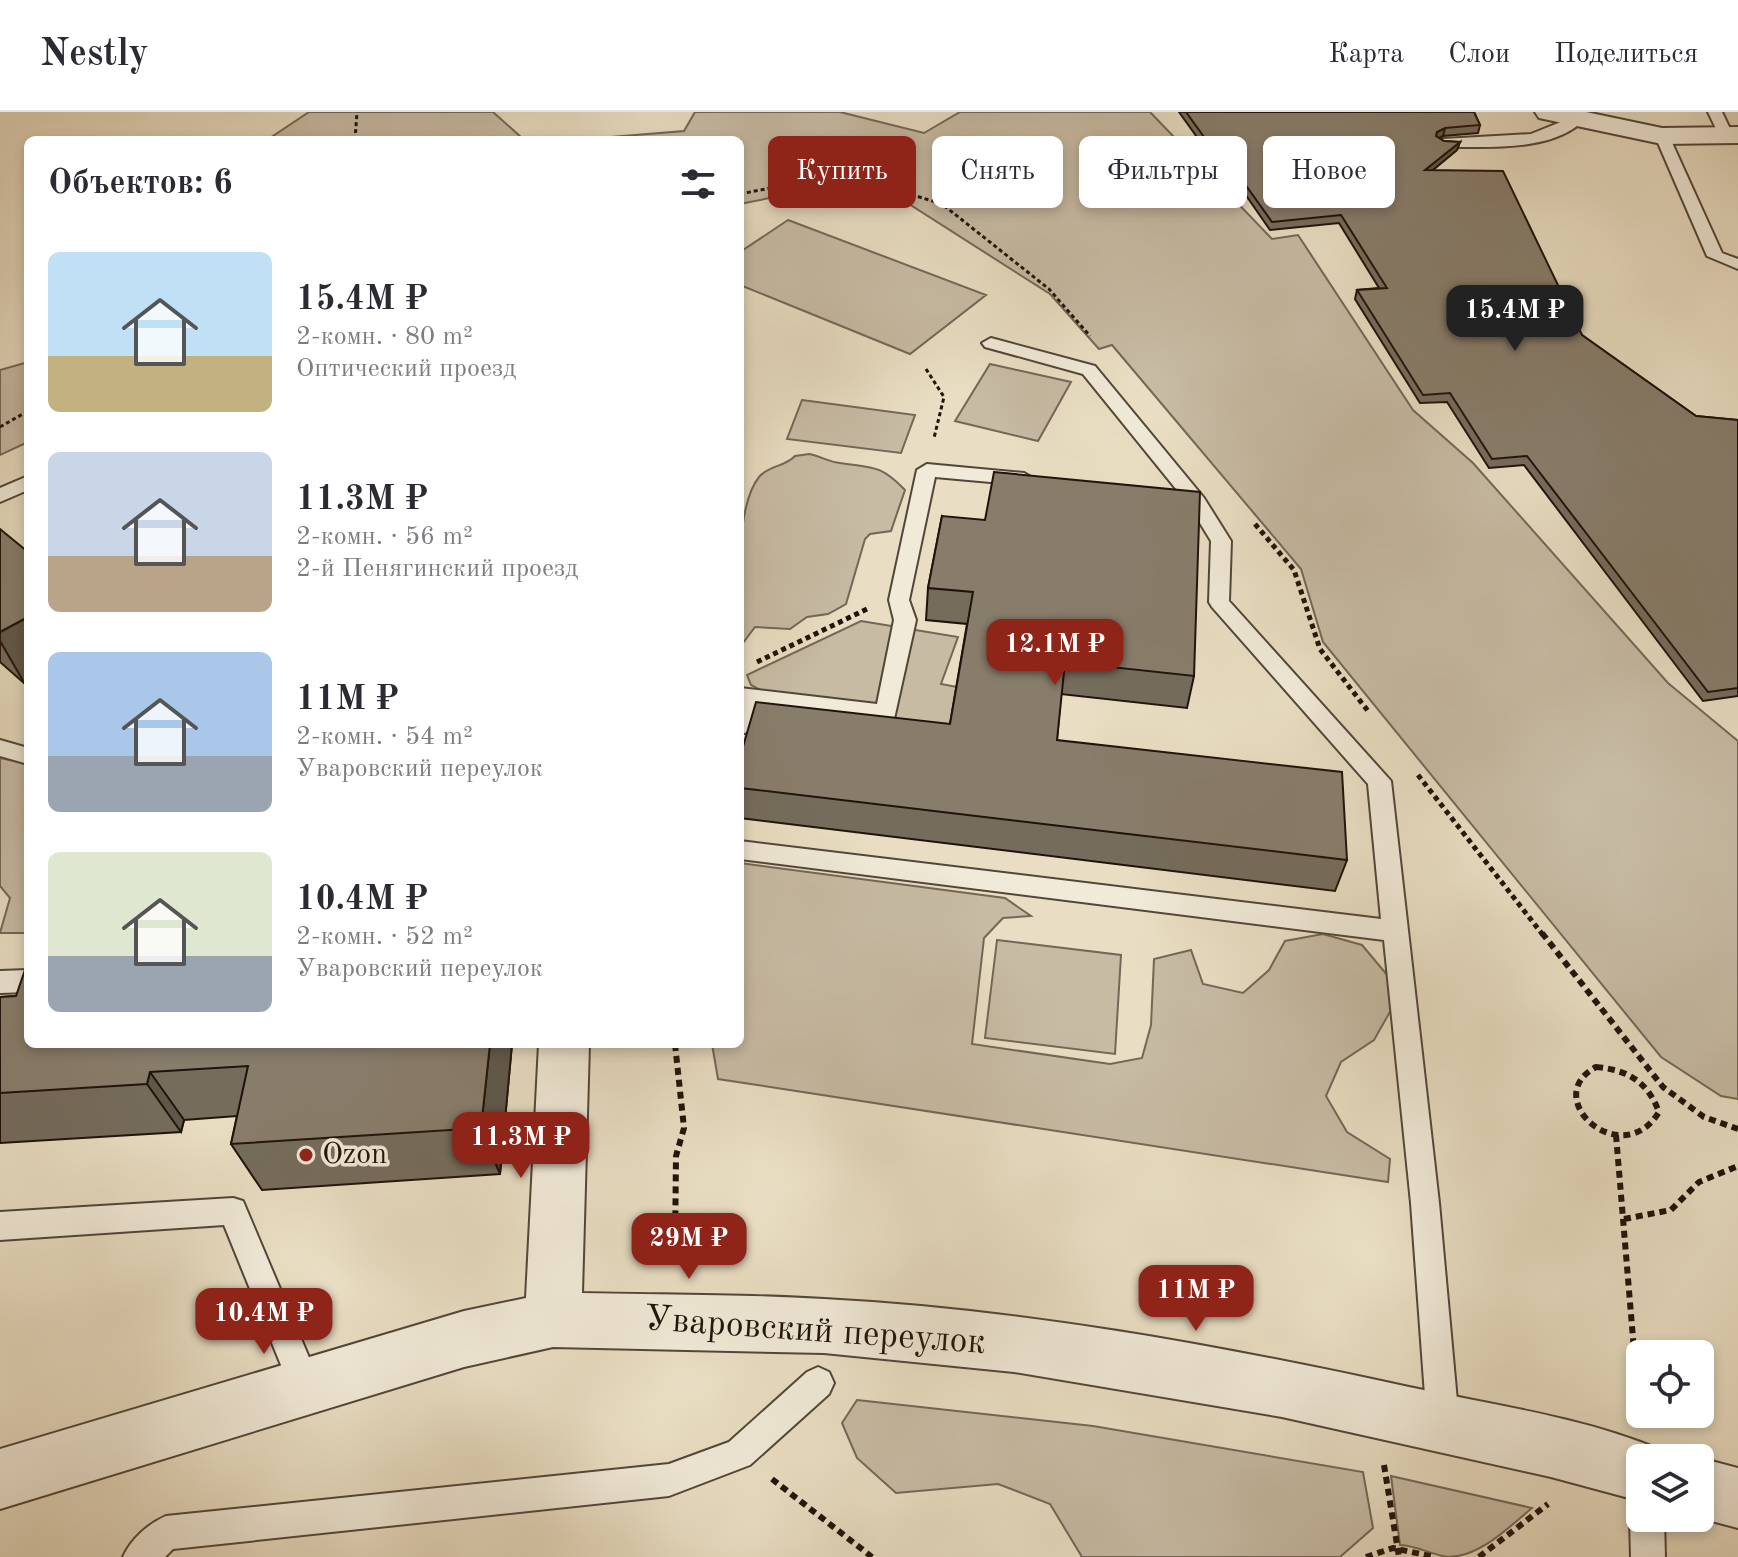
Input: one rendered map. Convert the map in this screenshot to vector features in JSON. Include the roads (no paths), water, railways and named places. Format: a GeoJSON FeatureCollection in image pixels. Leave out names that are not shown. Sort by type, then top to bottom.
{"type":"FeatureCollection","features":[{"type":"Feature","properties":{"kind":"street"},"geometry":{"type":"LineString","coordinates":[[1548,112],[1662,136],[1729,130]]}},
{"type":"Feature","properties":{"kind":"street"},"geometry":{"type":"LineString","coordinates":[[553,1320],[564,1048]]}},
{"type":"Feature","properties":{"kind":"street","name":"Уваровский переулок"},"geometry":{"type":"LineString","coordinates":[[0,1479],[464,1339],[553,1320],[824,1326],[1014,1344],[1282,1388],[1551,1447],[1626,1467]]}},
{"type":"Feature","properties":{"kind":"street"},"geometry":{"type":"LineString","coordinates":[[1714,1492],[1738,1498]]}},
{"type":"Feature","properties":{"kind":"lane"},"geometry":{"type":"LineString","coordinates":[[1443,143],[1543,136],[1566,128],[1578,119]]}},
{"type":"Feature","properties":{"kind":"lane"},"geometry":{"type":"LineString","coordinates":[[1662,136],[1715,256],[1738,264]]}},
{"type":"Feature","properties":{"kind":"lane"},"geometry":{"type":"LineString","coordinates":[[991,343],[1089,370],[1190,494],[1221,541],[1219,602],[1379,781],[1425,1203],[1443,1423]]}},
{"type":"Feature","properties":{"kind":"lane"},"geometry":{"type":"LineString","coordinates":[[744,697],[886,713],[905,620],[899,600],[927,470],[1051,481]]}},
{"type":"Feature","properties":{"kind":"lane"},"geometry":{"type":"LineString","coordinates":[[1159,491],[1190,494]]}},
{"type":"Feature","properties":{"kind":"lane"},"geometry":{"type":"LineString","coordinates":[[0,748],[24,755]]}},
{"type":"Feature","properties":{"kind":"lane"},"geometry":{"type":"LineString","coordinates":[[744,850],[1396,931]]}},
{"type":"Feature","properties":{"kind":"lane"},"geometry":{"type":"LineString","coordinates":[[0,982],[24,981]]}},
{"type":"Feature","properties":{"kind":"lane"},"geometry":{"type":"LineString","coordinates":[[0,1226],[233,1211],[305,1386]]}},
{"type":"Feature","properties":{"kind":"lane"},"geometry":{"type":"LineString","coordinates":[[140,1557],[166,1533],[669,1480],[739,1454],[818,1383]]}},
{"type":"Feature","properties":{"kind":"lane"},"geometry":{"type":"LineString","coordinates":[[1647,1532],[1648,1557]]}},
{"type":"Feature","properties":{"kind":"place","name":"Ozon"},"geometry":{"type":"Point","coordinates":[306,1155]}}]}
